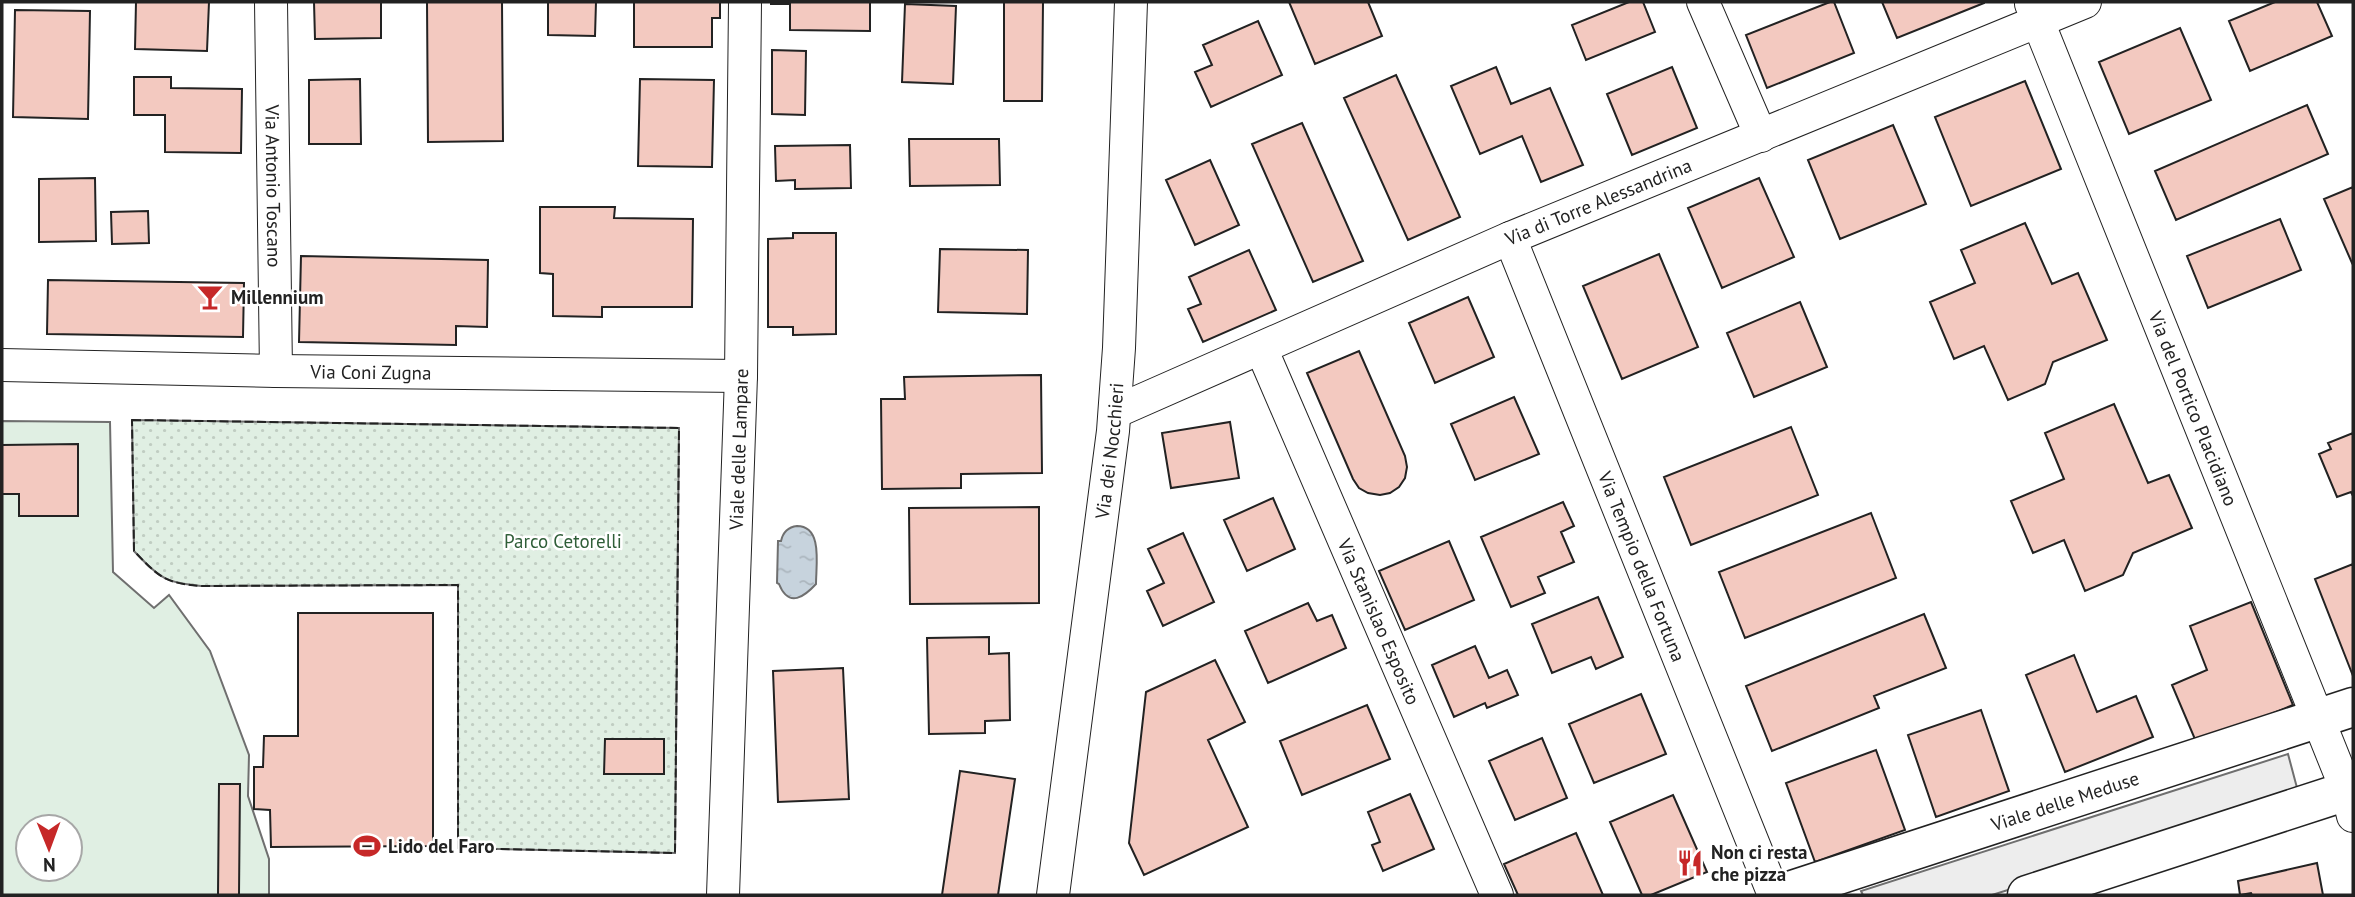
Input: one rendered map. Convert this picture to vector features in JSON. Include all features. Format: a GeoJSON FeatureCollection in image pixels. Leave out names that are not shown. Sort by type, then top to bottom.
{"type":"FeatureCollection","features":[{"type":"Feature","properties":{"kind":"street","name":"Via Antonio Toscano"},"geometry":{"type":"LineString","coordinates":[[271,2],[276,371]]}},
{"type":"Feature","properties":{"kind":"street","name":"Viale delle Lampare"},"geometry":{"type":"LineString","coordinates":[[723,895],[741,376],[745,2]]}},
{"type":"Feature","properties":{"kind":"street","name":"Via dei Nocchieri"},"geometry":{"type":"LineString","coordinates":[[1053,895],[1115,412],[1131,2]]}},
{"type":"Feature","properties":{"kind":"street"},"geometry":{"type":"LineString","coordinates":[[1703,2],[1761,136]]}},
{"type":"Feature","properties":{"kind":"street","name":"Via di Torre Alessandrina"},"geometry":{"type":"LineString","coordinates":[[1115,412],[1510,238],[1761,136],[2034,12],[2085,2]]}},
{"type":"Feature","properties":{"kind":"street","name":"Via del Portico Placidiano"},"geometry":{"type":"LineString","coordinates":[[2034,12],[2351,799]]}},
{"type":"Feature","properties":{"kind":"street","name":"Via Tempio della Fortuna"},"geometry":{"type":"LineString","coordinates":[[1510,238],[1776,895]]}},
{"type":"Feature","properties":{"kind":"street","name":"Via Stanislao Esposito"},"geometry":{"type":"LineString","coordinates":[[1261,348],[1497,895]]}},
{"type":"Feature","properties":{"kind":"street","name":"Via Coni Zugna"},"geometry":{"type":"LineString","coordinates":[[2,365],[741,376]]}},
{"type":"Feature","properties":{"kind":"street","name":"Viale delle Meduse"},"geometry":{"type":"LineString","coordinates":[[1776,895],[2353,707]]}},
{"type":"Feature","properties":{"kind":"street"},"geometry":{"type":"LineString","coordinates":[[2026,895],[2351,799]]}},
{"type":"Feature","properties":{"kind":"green space","name":"Parco Cetorelli"},"geometry":{"type":"Polygon","coordinates":[[[132,420],[679,428],[675,853],[458,848],[458,585],[201,586],[178,583],[163,577],[134,551],[132,420]]]}},
{"type":"Feature","properties":{"kind":"green space"},"geometry":{"type":"Polygon","coordinates":[[[2,421],[110,422],[113,572],[154,608],[169,595],[210,651],[249,755],[248,796],[269,859],[269,895],[2,895],[2,421]]]}},
{"type":"Feature","properties":{"kind":"shaded area"},"geometry":{"type":"Polygon","coordinates":[[[2288,754],[2300,799],[1992,895],[1863,895],[1861,891],[2288,754]]]}},
{"type":"Feature","properties":{"kind":"water"},"geometry":{"type":"Polygon","coordinates":[[[797,526],[811,532],[814,539],[817,557],[816,584],[802,596],[792,598],[783,592],[777,583],[778,541],[781,541],[789,529],[797,526]]]}},
{"type":"Feature","properties":{"kind":"building"},"geometry":{"type":"Polygon","coordinates":[[[136,2],[209,2],[207,51],[135,49],[136,2]]]}},
{"type":"Feature","properties":{"kind":"building"},"geometry":{"type":"Polygon","coordinates":[[[314,2],[381,2],[381,38],[315,39],[314,2]]]}},
{"type":"Feature","properties":{"kind":"building"},"geometry":{"type":"Polygon","coordinates":[[[427,2],[502,2],[503,141],[428,142],[427,2]]]}},
{"type":"Feature","properties":{"kind":"building"},"geometry":{"type":"Polygon","coordinates":[[[548,2],[596,2],[595,36],[548,35],[548,2]]]}},
{"type":"Feature","properties":{"kind":"building"},"geometry":{"type":"Polygon","coordinates":[[[634,2],[720,2],[720,18],[712,18],[712,47],[634,47],[634,2]]]}},
{"type":"Feature","properties":{"kind":"building"},"geometry":{"type":"Polygon","coordinates":[[[771,2],[870,2],[870,31],[790,30],[790,4],[771,2]]]}},
{"type":"Feature","properties":{"kind":"building"},"geometry":{"type":"Polygon","coordinates":[[[1004,2],[1043,2],[1042,101],[1004,101],[1004,2]]]}},
{"type":"Feature","properties":{"kind":"building"},"geometry":{"type":"Polygon","coordinates":[[[1289,2],[1368,2],[1382,36],[1315,64],[1289,2]]]}},
{"type":"Feature","properties":{"kind":"building"},"geometry":{"type":"Polygon","coordinates":[[[1629,2],[1643,2],[1655,32],[1586,60],[1572,25],[1629,2]]]}},
{"type":"Feature","properties":{"kind":"building"},"geometry":{"type":"Polygon","coordinates":[[[1834,2],[1854,53],[1767,88],[1746,35],[1834,2]]]}},
{"type":"Feature","properties":{"kind":"building"},"geometry":{"type":"Polygon","coordinates":[[[1882,2],[1984,2],[1984,3],[1897,38],[1882,2]]]}},
{"type":"Feature","properties":{"kind":"building"},"geometry":{"type":"Polygon","coordinates":[[[2275,2],[2317,2],[2332,36],[2250,71],[2229,21],[2275,2]]]}},
{"type":"Feature","properties":{"kind":"building"},"geometry":{"type":"Polygon","coordinates":[[[905,4],[956,6],[953,84],[902,82],[905,4]]]}},
{"type":"Feature","properties":{"kind":"building"},"geometry":{"type":"Polygon","coordinates":[[[15,10],[90,11],[88,119],[13,117],[15,10]]]}},
{"type":"Feature","properties":{"kind":"building"},"geometry":{"type":"Polygon","coordinates":[[[1258,21],[1282,75],[1211,107],[1195,72],[1212,65],[1203,45],[1258,21]]]}},
{"type":"Feature","properties":{"kind":"building"},"geometry":{"type":"Polygon","coordinates":[[[2180,28],[2211,100],[2129,134],[2099,62],[2180,28]]]}},
{"type":"Feature","properties":{"kind":"building"},"geometry":{"type":"Polygon","coordinates":[[[772,50],[806,51],[805,115],[772,114],[772,50]]]}},
{"type":"Feature","properties":{"kind":"building"},"geometry":{"type":"Polygon","coordinates":[[[1496,67],[1511,104],[1550,88],[1583,165],[1541,182],[1522,136],[1480,154],[1451,86],[1496,67]]]}},
{"type":"Feature","properties":{"kind":"building"},"geometry":{"type":"Polygon","coordinates":[[[1672,67],[1697,128],[1632,155],[1607,94],[1672,67]]]}},
{"type":"Feature","properties":{"kind":"building"},"geometry":{"type":"Polygon","coordinates":[[[1396,75],[1460,217],[1408,240],[1344,98],[1396,75]]]}},
{"type":"Feature","properties":{"kind":"building"},"geometry":{"type":"Polygon","coordinates":[[[134,77],[171,77],[171,88],[242,89],[241,153],[165,152],[165,115],[134,115],[134,77]]]}},
{"type":"Feature","properties":{"kind":"building"},"geometry":{"type":"Polygon","coordinates":[[[360,79],[361,144],[309,144],[309,80],[360,79]]]}},
{"type":"Feature","properties":{"kind":"building"},"geometry":{"type":"Polygon","coordinates":[[[640,79],[714,80],[712,167],[638,166],[640,79]]]}},
{"type":"Feature","properties":{"kind":"building"},"geometry":{"type":"Polygon","coordinates":[[[2025,81],[2061,169],[1971,206],[1935,117],[2025,81]]]}},
{"type":"Feature","properties":{"kind":"building"},"geometry":{"type":"Polygon","coordinates":[[[2307,105],[2328,154],[2176,220],[2155,171],[2307,105]]]}},
{"type":"Feature","properties":{"kind":"building"},"geometry":{"type":"Polygon","coordinates":[[[1302,123],[1363,261],[1313,282],[1252,144],[1302,123]]]}},
{"type":"Feature","properties":{"kind":"building"},"geometry":{"type":"Polygon","coordinates":[[[1893,125],[1926,204],[1840,239],[1808,160],[1893,125]]]}},
{"type":"Feature","properties":{"kind":"building"},"geometry":{"type":"Polygon","coordinates":[[[909,139],[999,139],[1000,185],[910,186],[909,139]]]}},
{"type":"Feature","properties":{"kind":"building"},"geometry":{"type":"Polygon","coordinates":[[[850,145],[851,188],[795,189],[795,180],[776,181],[775,146],[850,145]]]}},
{"type":"Feature","properties":{"kind":"building"},"geometry":{"type":"Polygon","coordinates":[[[1210,160],[1239,225],[1195,245],[1166,180],[1210,160]]]}},
{"type":"Feature","properties":{"kind":"building"},"geometry":{"type":"Polygon","coordinates":[[[95,178],[96,241],[39,242],[39,179],[95,178]]]}},
{"type":"Feature","properties":{"kind":"building"},"geometry":{"type":"Polygon","coordinates":[[[1759,178],[1794,257],[1722,288],[1688,208],[1759,178]]]}},
{"type":"Feature","properties":{"kind":"building"},"geometry":{"type":"Polygon","coordinates":[[[2353,187],[2353,262],[2352,263],[2324,199],[2353,187]]]}},
{"type":"Feature","properties":{"kind":"building"},"geometry":{"type":"Polygon","coordinates":[[[540,207],[615,207],[614,218],[693,219],[692,307],[602,307],[602,317],[553,316],[553,274],[540,273],[540,207]]]}},
{"type":"Feature","properties":{"kind":"building"},"geometry":{"type":"Polygon","coordinates":[[[148,211],[149,243],[112,244],[111,212],[148,211]]]}},
{"type":"Feature","properties":{"kind":"building"},"geometry":{"type":"Polygon","coordinates":[[[2280,219],[2301,270],[2208,308],[2187,256],[2280,219]]]}},
{"type":"Feature","properties":{"kind":"building"},"geometry":{"type":"Polygon","coordinates":[[[2025,223],[2052,284],[2078,273],[2107,340],[2053,362],[2045,384],[2008,400],[1984,346],[1954,359],[1930,302],[1975,283],[1961,250],[2025,223]]]}},
{"type":"Feature","properties":{"kind":"building"},"geometry":{"type":"Polygon","coordinates":[[[793,233],[836,233],[836,334],[793,335],[793,327],[768,327],[768,239],[793,238],[793,233]]]}},
{"type":"Feature","properties":{"kind":"building"},"geometry":{"type":"Polygon","coordinates":[[[940,249],[1028,250],[1027,314],[938,312],[940,249]]]}},
{"type":"Feature","properties":{"kind":"building"},"geometry":{"type":"Polygon","coordinates":[[[1249,250],[1276,310],[1203,342],[1188,309],[1201,304],[1189,277],[1249,250]]]}},
{"type":"Feature","properties":{"kind":"building"},"geometry":{"type":"Polygon","coordinates":[[[1659,254],[1698,347],[1622,379],[1583,286],[1659,254]]]}},
{"type":"Feature","properties":{"kind":"building"},"geometry":{"type":"Polygon","coordinates":[[[301,256],[488,260],[487,327],[456,326],[456,345],[299,342],[301,256]]]}},
{"type":"Feature","properties":{"kind":"building"},"geometry":{"type":"Polygon","coordinates":[[[48,280],[244,283],[243,337],[47,334],[48,280]]]}},
{"type":"Feature","properties":{"kind":"building"},"geometry":{"type":"Polygon","coordinates":[[[1468,297],[1494,357],[1435,383],[1409,323],[1468,297]]]}},
{"type":"Feature","properties":{"kind":"building"},"geometry":{"type":"Polygon","coordinates":[[[1800,302],[1827,367],[1754,397],[1727,333],[1800,302]]]}},
{"type":"Feature","properties":{"kind":"building"},"geometry":{"type":"Polygon","coordinates":[[[1359,351],[1405,456],[1407,467],[1405,478],[1399,487],[1380,495],[1359,488],[1353,479],[1307,373],[1359,351]]]}},
{"type":"Feature","properties":{"kind":"building"},"geometry":{"type":"Polygon","coordinates":[[[1041,375],[1042,473],[961,474],[961,488],[882,489],[881,399],[905,399],[904,377],[1041,375]]]}},
{"type":"Feature","properties":{"kind":"building"},"geometry":{"type":"Polygon","coordinates":[[[1514,397],[1539,454],[1475,480],[1451,424],[1514,397]]]}},
{"type":"Feature","properties":{"kind":"building"},"geometry":{"type":"Polygon","coordinates":[[[2114,404],[2148,483],[2169,475],[2192,528],[2133,553],[2123,575],[2085,591],[2064,540],[2033,553],[2011,501],[2064,479],[2045,433],[2114,404]]]}},
{"type":"Feature","properties":{"kind":"building"},"geometry":{"type":"Polygon","coordinates":[[[1230,422],[1239,478],[1171,488],[1162,433],[1230,422]]]}},
{"type":"Feature","properties":{"kind":"building"},"geometry":{"type":"Polygon","coordinates":[[[1791,427],[1818,495],[1691,545],[1664,477],[1791,427]]]}},
{"type":"Feature","properties":{"kind":"building"},"geometry":{"type":"Polygon","coordinates":[[[2353,433],[2353,496],[2351,492],[2337,497],[2319,454],[2331,449],[2328,443],[2353,433]]]}},
{"type":"Feature","properties":{"kind":"building"},"geometry":{"type":"Polygon","coordinates":[[[78,444],[78,516],[19,516],[19,494],[2,494],[2,445],[78,444]]]}},
{"type":"Feature","properties":{"kind":"building"},"geometry":{"type":"Polygon","coordinates":[[[1273,498],[1295,549],[1247,571],[1224,520],[1273,498]]]}},
{"type":"Feature","properties":{"kind":"building"},"geometry":{"type":"Polygon","coordinates":[[[1563,502],[1574,526],[1561,532],[1574,562],[1538,577],[1545,593],[1511,607],[1481,537],[1563,502]]]}},
{"type":"Feature","properties":{"kind":"building"},"geometry":{"type":"Polygon","coordinates":[[[1039,507],[1039,603],[910,604],[909,508],[1039,507]]]}},
{"type":"Feature","properties":{"kind":"building"},"geometry":{"type":"Polygon","coordinates":[[[1871,513],[1896,578],[1745,638],[1719,572],[1871,513]]]}},
{"type":"Feature","properties":{"kind":"building"},"geometry":{"type":"Polygon","coordinates":[[[1183,533],[1214,602],[1163,626],[1147,591],[1164,583],[1148,549],[1183,533]]]}},
{"type":"Feature","properties":{"kind":"building"},"geometry":{"type":"Polygon","coordinates":[[[1449,541],[1474,600],[1405,630],[1379,571],[1449,541]]]}},
{"type":"Feature","properties":{"kind":"building"},"geometry":{"type":"Polygon","coordinates":[[[2353,564],[2353,676],[2315,579],[2353,564]]]}},
{"type":"Feature","properties":{"kind":"building"},"geometry":{"type":"Polygon","coordinates":[[[1598,597],[1623,657],[1596,669],[1591,657],[1552,673],[1532,624],[1598,597]]]}},
{"type":"Feature","properties":{"kind":"building"},"geometry":{"type":"Polygon","coordinates":[[[2251,602],[2293,705],[2197,744],[2172,685],[2207,670],[2190,626],[2251,602]]]}},
{"type":"Feature","properties":{"kind":"building"},"geometry":{"type":"Polygon","coordinates":[[[1308,603],[1317,621],[1332,615],[1346,648],[1268,683],[1245,631],[1308,603]]]}},
{"type":"Feature","properties":{"kind":"building"},"geometry":{"type":"Polygon","coordinates":[[[298,613],[433,613],[433,846],[271,847],[270,810],[254,809],[254,767],[263,767],[264,736],[298,736],[298,613]]]}},
{"type":"Feature","properties":{"kind":"building"},"geometry":{"type":"Polygon","coordinates":[[[1924,614],[1946,668],[1874,696],[1879,708],[1772,751],[1746,686],[1924,614]]]}},
{"type":"Feature","properties":{"kind":"building"},"geometry":{"type":"Polygon","coordinates":[[[989,637],[989,654],[1009,653],[1010,720],[985,721],[985,733],[929,734],[927,638],[989,637]]]}},
{"type":"Feature","properties":{"kind":"building"},"geometry":{"type":"Polygon","coordinates":[[[1475,646],[1489,678],[1507,670],[1518,695],[1487,708],[1485,703],[1454,717],[1432,665],[1475,646]]]}},
{"type":"Feature","properties":{"kind":"building"},"geometry":{"type":"Polygon","coordinates":[[[2074,655],[2097,712],[2136,696],[2153,737],[2065,772],[2026,675],[2074,655]]]}},
{"type":"Feature","properties":{"kind":"building"},"geometry":{"type":"Polygon","coordinates":[[[1215,660],[1245,722],[1208,740],[1248,827],[1144,875],[1129,843],[1146,692],[1215,660]]]}},
{"type":"Feature","properties":{"kind":"building"},"geometry":{"type":"Polygon","coordinates":[[[843,668],[849,799],[778,802],[773,671],[843,668]]]}},
{"type":"Feature","properties":{"kind":"building"},"geometry":{"type":"Polygon","coordinates":[[[1641,694],[1666,754],[1594,783],[1569,724],[1641,694]]]}},
{"type":"Feature","properties":{"kind":"building"},"geometry":{"type":"Polygon","coordinates":[[[1367,705],[1390,759],[1302,795],[1280,741],[1367,705]]]}},
{"type":"Feature","properties":{"kind":"building"},"geometry":{"type":"Polygon","coordinates":[[[1981,710],[2009,791],[1936,817],[1908,735],[1981,710]]]}},
{"type":"Feature","properties":{"kind":"building"},"geometry":{"type":"Polygon","coordinates":[[[1542,738],[1567,798],[1515,820],[1489,761],[1542,738]]]}},
{"type":"Feature","properties":{"kind":"building"},"geometry":{"type":"Polygon","coordinates":[[[605,739],[664,739],[664,774],[604,774],[605,739]]]}},
{"type":"Feature","properties":{"kind":"building"},"geometry":{"type":"Polygon","coordinates":[[[1876,750],[1905,830],[1815,862],[1786,783],[1876,750]]]}},
{"type":"Feature","properties":{"kind":"building"},"geometry":{"type":"Polygon","coordinates":[[[960,771],[1015,779],[998,895],[942,895],[960,771]]]}},
{"type":"Feature","properties":{"kind":"building"},"geometry":{"type":"Polygon","coordinates":[[[219,784],[240,784],[239,895],[218,895],[219,784]]]}},
{"type":"Feature","properties":{"kind":"building"},"geometry":{"type":"Polygon","coordinates":[[[1410,794],[1434,849],[1383,871],[1372,845],[1380,842],[1368,812],[1410,794]]]}},
{"type":"Feature","properties":{"kind":"building"},"geometry":{"type":"Polygon","coordinates":[[[1673,795],[1707,872],[1651,895],[1642,895],[1610,822],[1673,795]]]}},
{"type":"Feature","properties":{"kind":"building"},"geometry":{"type":"Polygon","coordinates":[[[1576,833],[1603,895],[1518,895],[1504,864],[1576,833]]]}},
{"type":"Feature","properties":{"kind":"building"},"geometry":{"type":"Polygon","coordinates":[[[2317,863],[2323,895],[2240,895],[2238,881],[2317,863]]]}},
{"type":"Feature","properties":{"kind":"fence"},"geometry":{"type":"LineString","coordinates":[[132,420],[679,428],[675,853],[458,848],[458,585],[201,586],[178,583],[163,577],[134,551],[132,420]]}},
{"type":"Feature","properties":{"kind":"place","name":"Millennium"},"geometry":{"type":"Point","coordinates":[210,297]}},
{"type":"Feature","properties":{"kind":"place","name":"Lido del Faro"},"geometry":{"type":"Point","coordinates":[367,846]}},
{"type":"Feature","properties":{"kind":"place","name":"Non ci resta che pizza"},"geometry":{"type":"Point","coordinates":[1690,863]}}]}
